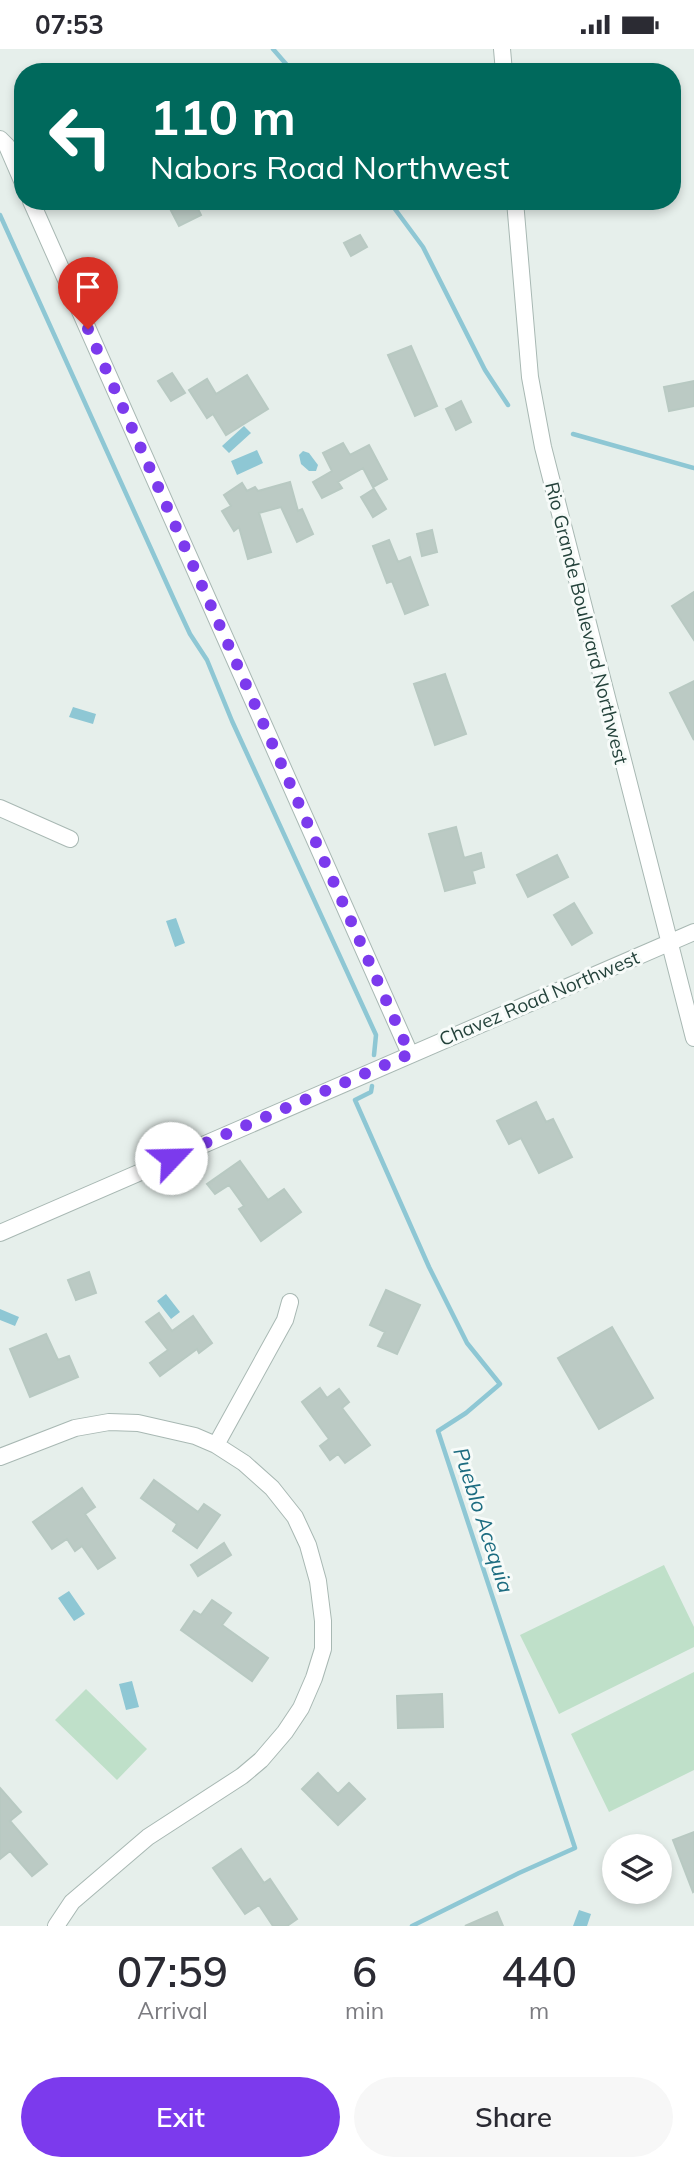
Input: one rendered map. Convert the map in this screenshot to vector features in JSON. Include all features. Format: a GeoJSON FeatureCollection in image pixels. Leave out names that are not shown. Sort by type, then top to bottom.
{"type":"FeatureCollection","features":[{"type":"Feature","properties":{"kind":"street"},"geometry":{"type":"LineString","coordinates":[[0,139],[14,163]]}},
{"type":"Feature","properties":{"kind":"street"},"geometry":{"type":"LineString","coordinates":[[35,210],[410,1054]]}},
{"type":"Feature","properties":{"kind":"street","name":"Rio Grande Boulevard Northwest"},"geometry":{"type":"LineString","coordinates":[[516,210],[530,377],[543,447],[694,1038]]}},
{"type":"Feature","properties":{"kind":"street"},"geometry":{"type":"LineString","coordinates":[[0,808],[70,839]]}},
{"type":"Feature","properties":{"kind":"street","name":"Chavez Road Northwest"},"geometry":{"type":"LineString","coordinates":[[0,1233],[694,932]]}},
{"type":"Feature","properties":{"kind":"street"},"geometry":{"type":"LineString","coordinates":[[216,1445],[285,1320],[290,1302]]}},
{"type":"Feature","properties":{"kind":"street"},"geometry":{"type":"LineString","coordinates":[[0,1457],[75,1428],[109,1422],[138,1423],[216,1445],[244,1463],[272,1488],[295,1517],[308,1545],[318,1581],[323,1621],[323,1649],[301,1708],[261,1760],[242,1776],[148,1837],[72,1902],[56,1926]]}},
{"type":"Feature","properties":{"kind":"green space"},"geometry":{"type":"Polygon","coordinates":[[[664,1565],[694,1627],[694,1647],[559,1714],[520,1635],[664,1565]]]}},
{"type":"Feature","properties":{"kind":"green space"},"geometry":{"type":"Polygon","coordinates":[[[694,1672],[694,1770],[609,1812],[571,1734],[694,1672]]]}},
{"type":"Feature","properties":{"kind":"green space"},"geometry":{"type":"Polygon","coordinates":[[[86,1689],[147,1749],[117,1780],[55,1720],[86,1689]]]}},
{"type":"Feature","properties":{"kind":"water"},"geometry":{"type":"Polygon","coordinates":[[[244,426],[251,433],[229,453],[222,446],[244,426]]]}},
{"type":"Feature","properties":{"kind":"water"},"geometry":{"type":"Polygon","coordinates":[[[257,450],[263,463],[237,475],[231,461],[257,450]]]}},
{"type":"Feature","properties":{"kind":"water"},"geometry":{"type":"Polygon","coordinates":[[[303,451],[309,453],[318,465],[316,471],[309,471],[301,464],[299,455],[303,451]]]}},
{"type":"Feature","properties":{"kind":"water"},"geometry":{"type":"Polygon","coordinates":[[[73,707],[96,714],[93,724],[69,717],[73,707]]]}},
{"type":"Feature","properties":{"kind":"water"},"geometry":{"type":"Polygon","coordinates":[[[176,918],[185,943],[175,947],[166,921],[176,918]]]}},
{"type":"Feature","properties":{"kind":"water"},"geometry":{"type":"Polygon","coordinates":[[[166,1294],[180,1312],[171,1319],[157,1301],[166,1294]]]}},
{"type":"Feature","properties":{"kind":"water"},"geometry":{"type":"Polygon","coordinates":[[[0,1309],[19,1317],[15,1326],[0,1320],[0,1309]]]}},
{"type":"Feature","properties":{"kind":"water"},"geometry":{"type":"Polygon","coordinates":[[[69,1591],[85,1614],[74,1621],[58,1598],[69,1591]]]}},
{"type":"Feature","properties":{"kind":"water"},"geometry":{"type":"Polygon","coordinates":[[[132,1681],[139,1707],[126,1710],[119,1684],[132,1681]]]}},
{"type":"Feature","properties":{"kind":"water"},"geometry":{"type":"Polygon","coordinates":[[[579,1910],[591,1914],[587,1926],[573,1926],[579,1910]]]}},
{"type":"Feature","properties":{"kind":"building"},"geometry":{"type":"Polygon","coordinates":[[[171,210],[198,210],[201,215],[179,226],[171,210]]]}},
{"type":"Feature","properties":{"kind":"building"},"geometry":{"type":"Polygon","coordinates":[[[360,235],[367,247],[351,256],[344,243],[360,235]]]}},
{"type":"Feature","properties":{"kind":"building"},"geometry":{"type":"Polygon","coordinates":[[[411,346],[437,406],[415,416],[388,355],[411,346]]]}},
{"type":"Feature","properties":{"kind":"building"},"geometry":{"type":"Polygon","coordinates":[[[172,373],[185,393],[171,401],[158,381],[172,373]]]}},
{"type":"Feature","properties":{"kind":"building"},"geometry":{"type":"Polygon","coordinates":[[[247,375],[268,409],[226,435],[213,414],[207,418],[189,390],[207,379],[216,394],[247,375]]]}},
{"type":"Feature","properties":{"kind":"building"},"geometry":{"type":"Polygon","coordinates":[[[694,381],[694,406],[669,411],[664,387],[694,381]]]}},
{"type":"Feature","properties":{"kind":"building"},"geometry":{"type":"Polygon","coordinates":[[[461,401],[471,422],[456,430],[446,409],[461,401]]]}},
{"type":"Feature","properties":{"kind":"building"},"geometry":{"type":"Polygon","coordinates":[[[343,443],[350,455],[369,445],[387,479],[373,487],[363,468],[338,482],[342,488],[322,498],[313,482],[332,471],[323,453],[343,443]]]}},
{"type":"Feature","properties":{"kind":"building"},"geometry":{"type":"Polygon","coordinates":[[[290,482],[298,511],[302,509],[313,534],[297,542],[281,507],[259,513],[271,552],[248,559],[239,527],[234,531],[222,511],[231,506],[224,495],[242,483],[247,491],[255,487],[258,491],[290,482]]]}},
{"type":"Feature","properties":{"kind":"building"},"geometry":{"type":"Polygon","coordinates":[[[374,489],[386,509],[373,517],[361,497],[374,489]]]}},
{"type":"Feature","properties":{"kind":"building"},"geometry":{"type":"Polygon","coordinates":[[[432,530],[437,552],[422,556],[417,534],[432,530]]]}},
{"type":"Feature","properties":{"kind":"building"},"geometry":{"type":"Polygon","coordinates":[[[389,540],[398,562],[410,557],[428,605],[405,614],[392,581],[387,583],[373,546],[389,540]]]}},
{"type":"Feature","properties":{"kind":"building"},"geometry":{"type":"Polygon","coordinates":[[[694,592],[694,640],[672,606],[694,592]]]}},
{"type":"Feature","properties":{"kind":"building"},"geometry":{"type":"Polygon","coordinates":[[[445,674],[466,734],[435,745],[414,684],[445,674]]]}},
{"type":"Feature","properties":{"kind":"building"},"geometry":{"type":"Polygon","coordinates":[[[694,681],[694,740],[670,693],[694,681]]]}},
{"type":"Feature","properties":{"kind":"building"},"geometry":{"type":"Polygon","coordinates":[[[456,827],[464,858],[481,853],[484,867],[472,871],[475,883],[445,891],[429,834],[456,827]]]}},
{"type":"Feature","properties":{"kind":"building"},"geometry":{"type":"Polygon","coordinates":[[[557,855],[568,877],[528,897],[517,875],[557,855]]]}},
{"type":"Feature","properties":{"kind":"building"},"geometry":{"type":"Polygon","coordinates":[[[574,903],[592,933],[572,945],[554,915],[574,903]]]}},
{"type":"Feature","properties":{"kind":"building"},"geometry":{"type":"Polygon","coordinates":[[[536,1102],[546,1122],[553,1119],[572,1157],[539,1173],[521,1138],[509,1144],[497,1121],[536,1102]]]}},
{"type":"Feature","properties":{"kind":"building"},"geometry":{"type":"Polygon","coordinates":[[[240,1161],[268,1200],[284,1189],[301,1212],[261,1241],[239,1209],[244,1206],[229,1185],[215,1194],[207,1184],[240,1161]]]}},
{"type":"Feature","properties":{"kind":"building"},"geometry":{"type":"Polygon","coordinates":[[[89,1272],[96,1293],[76,1300],[68,1280],[89,1272]]]}},
{"type":"Feature","properties":{"kind":"building"},"geometry":{"type":"Polygon","coordinates":[[[386,1290],[420,1305],[397,1354],[378,1346],[385,1332],[370,1325],[386,1290]]]}},
{"type":"Feature","properties":{"kind":"building"},"geometry":{"type":"Polygon","coordinates":[[[159,1313],[172,1331],[193,1316],[212,1343],[199,1353],[197,1349],[160,1376],[150,1363],[168,1350],[146,1322],[159,1313]]]}},
{"type":"Feature","properties":{"kind":"building"},"geometry":{"type":"Polygon","coordinates":[[[612,1327],[653,1398],[599,1429],[558,1358],[612,1327]]]}},
{"type":"Feature","properties":{"kind":"building"},"geometry":{"type":"Polygon","coordinates":[[[46,1334],[58,1360],[69,1356],[78,1377],[30,1397],[10,1349],[46,1334]]]}},
{"type":"Feature","properties":{"kind":"building"},"geometry":{"type":"Polygon","coordinates":[[[320,1388],[327,1398],[339,1389],[349,1402],[342,1408],[370,1445],[345,1463],[338,1454],[330,1460],[320,1446],[329,1439],[302,1402],[320,1388]]]}},
{"type":"Feature","properties":{"kind":"building"},"geometry":{"type":"Polygon","coordinates":[[[154,1480],[198,1512],[204,1504],[220,1515],[197,1548],[173,1531],[177,1524],[141,1498],[154,1480]]]}},
{"type":"Feature","properties":{"kind":"building"},"geometry":{"type":"Polygon","coordinates":[[[82,1488],[95,1507],[85,1514],[115,1558],[98,1569],[82,1546],[75,1551],[67,1539],[52,1549],[33,1522],[82,1488]]]}},
{"type":"Feature","properties":{"kind":"building"},"geometry":{"type":"Polygon","coordinates":[[[224,1543],[231,1555],[198,1576],[191,1565],[224,1543]]]}},
{"type":"Feature","properties":{"kind":"building"},"geometry":{"type":"Polygon","coordinates":[[[212,1600],[231,1613],[222,1625],[268,1658],[252,1681],[181,1630],[194,1611],[201,1615],[212,1600]]]}},
{"type":"Feature","properties":{"kind":"building"},"geometry":{"type":"Polygon","coordinates":[[[442,1694],[443,1727],[398,1728],[397,1696],[442,1694]]]}},
{"type":"Feature","properties":{"kind":"building"},"geometry":{"type":"Polygon","coordinates":[[[318,1773],[338,1794],[349,1783],[365,1799],[338,1825],[302,1789],[318,1773]]]}},
{"type":"Feature","properties":{"kind":"building"},"geometry":{"type":"Polygon","coordinates":[[[0,1788],[21,1812],[10,1821],[47,1864],[32,1876],[10,1851],[0,1859],[0,1788]]]}},
{"type":"Feature","properties":{"kind":"building"},"geometry":{"type":"Polygon","coordinates":[[[694,1832],[694,1891],[693,1892],[673,1840],[694,1832]]]}},
{"type":"Feature","properties":{"kind":"building"},"geometry":{"type":"Polygon","coordinates":[[[241,1849],[264,1883],[270,1879],[297,1919],[287,1926],[273,1926],[259,1905],[245,1914],[213,1868],[241,1849]]]}},
{"type":"Feature","properties":{"kind":"building"},"geometry":{"type":"Polygon","coordinates":[[[497,1912],[503,1926],[465,1926],[497,1912]]]}},
{"type":"Feature","properties":{"kind":"waterway"},"geometry":{"type":"LineString","coordinates":[[273,49],[285,63]]}},
{"type":"Feature","properties":{"kind":"waterway"},"geometry":{"type":"LineString","coordinates":[[396,210],[423,247],[485,370],[508,405]]}},
{"type":"Feature","properties":{"kind":"waterway","name":"Pueblo Acequia"},"geometry":{"type":"LineString","coordinates":[[0,215],[176,604],[190,634],[207,660],[232,721],[376,1035],[374,1055]]}},
{"type":"Feature","properties":{"kind":"waterway"},"geometry":{"type":"LineString","coordinates":[[573,434],[694,468]]}},
{"type":"Feature","properties":{"kind":"waterway","name":"Pueblo Acequia"},"geometry":{"type":"LineString","coordinates":[[372,1086],[371,1092],[355,1100],[429,1267],[467,1343],[500,1384],[466,1413],[438,1431],[575,1848],[412,1926]]}},
{"type":"Feature","properties":{"kind":"route"},"geometry":{"type":"LineString","coordinates":[[88,329],[410,1054],[171,1158]]}}]}
